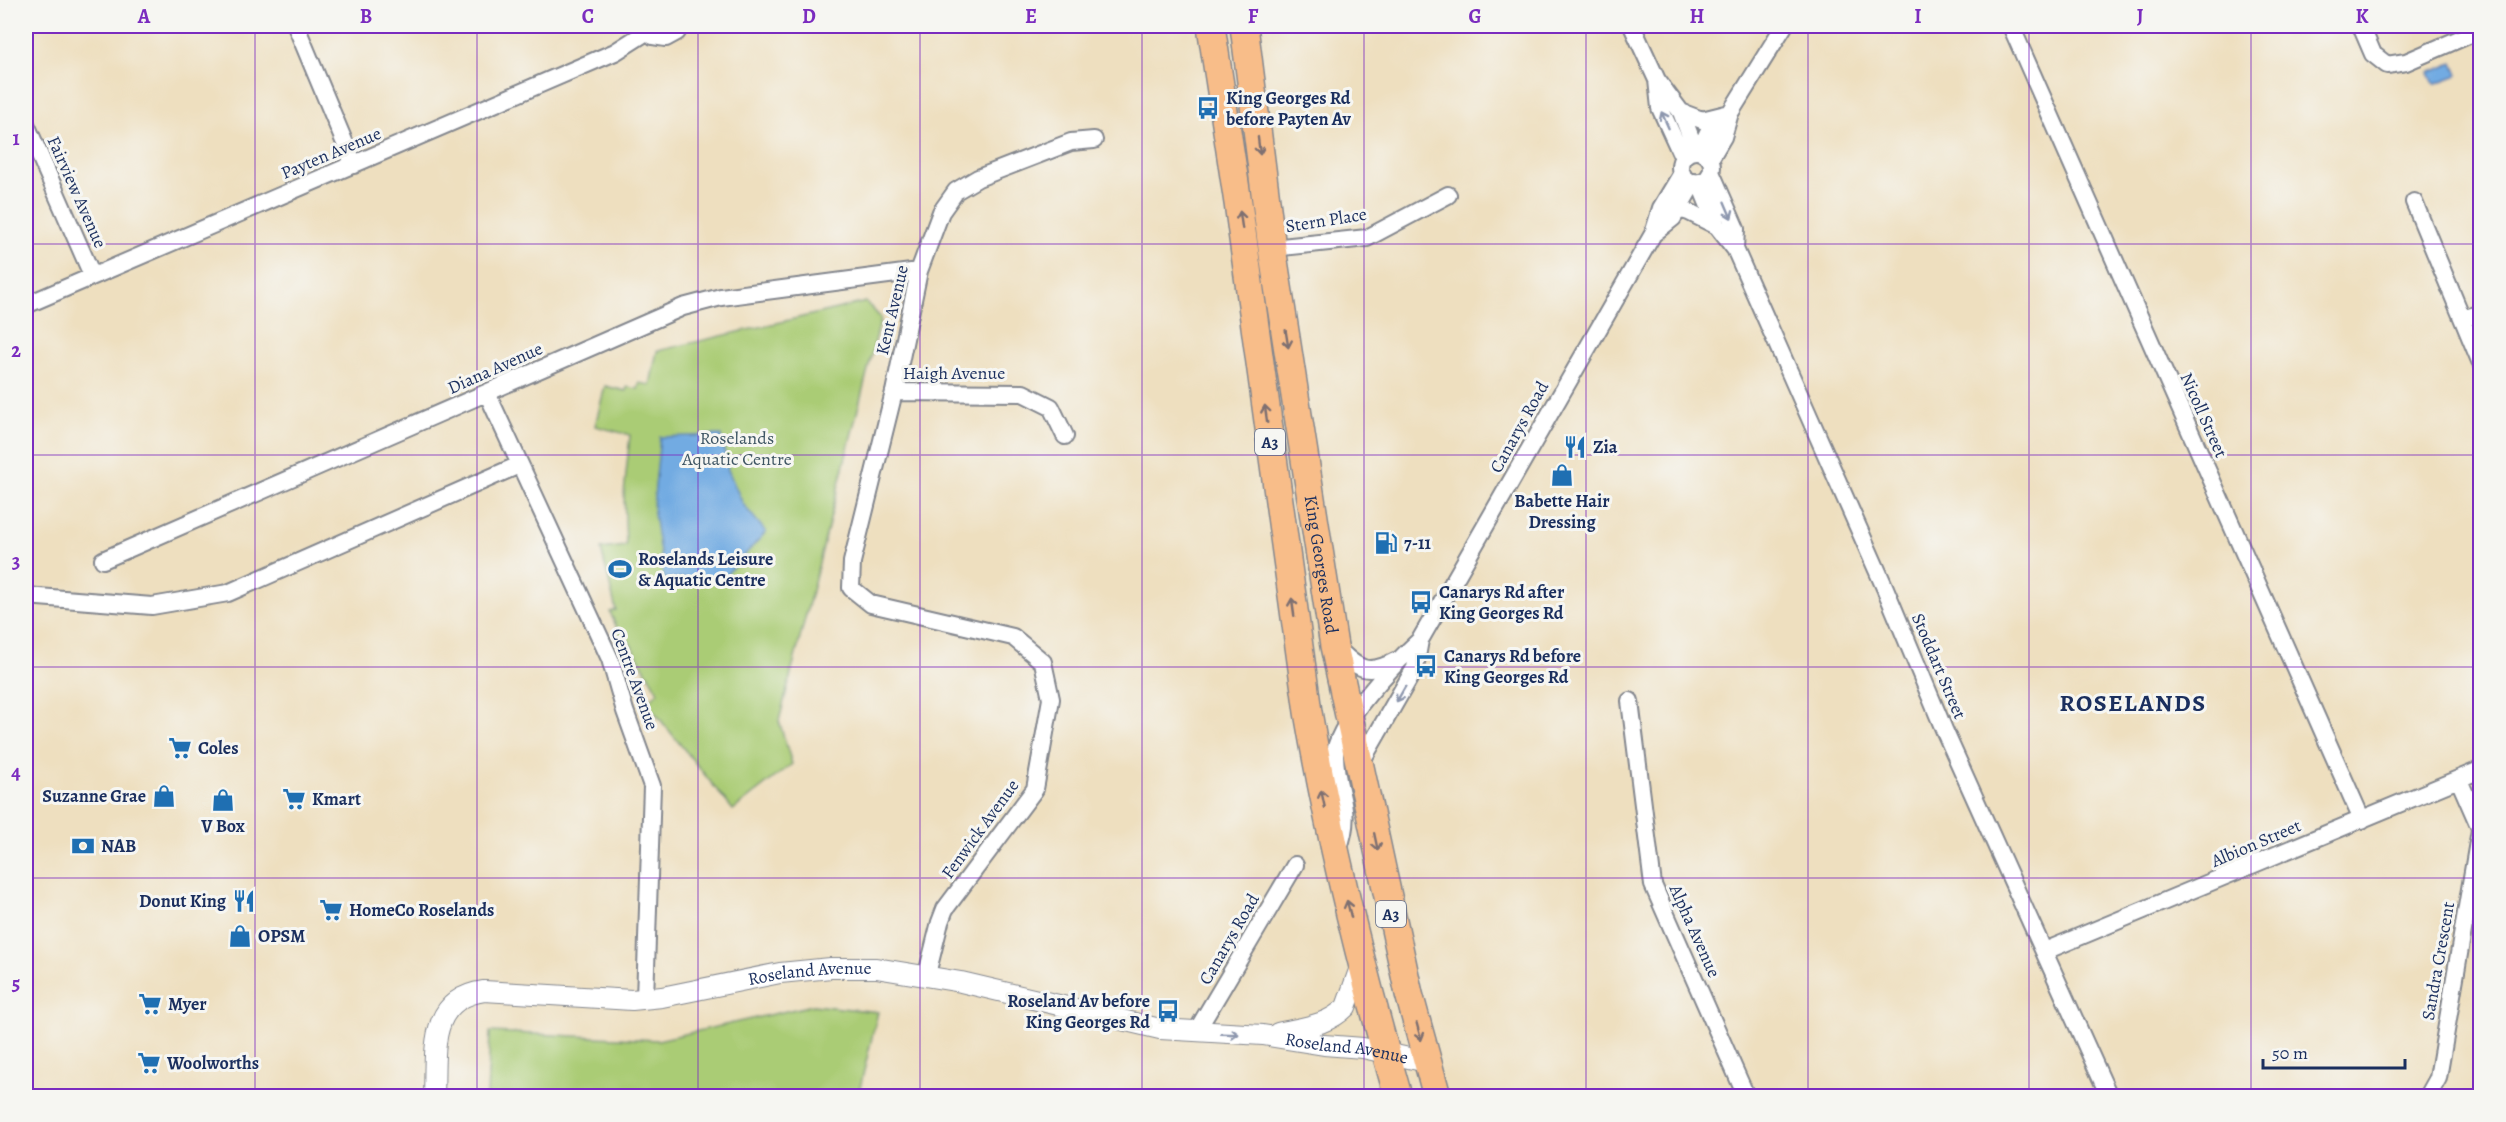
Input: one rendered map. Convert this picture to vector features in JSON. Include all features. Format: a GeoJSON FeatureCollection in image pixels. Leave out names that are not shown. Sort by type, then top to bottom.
{"type":"FeatureCollection","features":[{"type":"Feature","properties":{"kind":"highway","name":"King Georges Road"},"geometry":{"type":"LineString","coordinates":[[1211,26],[1238,203],[1308,712],[1336,856],[1398,1096]]}},
{"type":"Feature","properties":{"kind":"highway","name":"King Georges Road"},"geometry":{"type":"LineString","coordinates":[[1244,26],[1272,248],[1334,646],[1409,994],[1437,1096]]}},
{"type":"Feature","properties":{"kind":"street"},"geometry":{"type":"LineString","coordinates":[[296,26],[354,165]]}},
{"type":"Feature","properties":{"kind":"street"},"geometry":{"type":"LineString","coordinates":[[647,28],[659,38],[666,38],[677,32],[681,26]]}},
{"type":"Feature","properties":{"kind":"street","name":"Stoddart Street"},"geometry":{"type":"LineString","coordinates":[[1632,26],[1657,80],[1681,112],[1717,226],[1735,249],[1881,578],[1945,732],[2109,1096]]}},
{"type":"Feature","properties":{"kind":"street","name":"Canarys Road"},"geometry":{"type":"LineString","coordinates":[[1653,234],[1673,218],[1679,209],[1711,126],[1730,113],[1784,26]]}},
{"type":"Feature","properties":{"kind":"street","name":"Nicoll Street"},"geometry":{"type":"LineString","coordinates":[[2011,26],[2362,820]]}},
{"type":"Feature","properties":{"kind":"street"},"geometry":{"type":"LineString","coordinates":[[2361,26],[2373,54],[2387,65],[2406,62],[2481,30]]}},
{"type":"Feature","properties":{"kind":"street","name":"Payten Avenue"},"geometry":{"type":"LineString","coordinates":[[26,305],[615,52],[647,28]]}},
{"type":"Feature","properties":{"kind":"street","name":"Stoddart Street"},"geometry":{"type":"LineString","coordinates":[[1657,80],[1660,108],[1736,229],[1735,249]]}},
{"type":"Feature","properties":{"kind":"street"},"geometry":{"type":"LineString","coordinates":[[1681,112],[1702,120],[1730,113]]}},
{"type":"Feature","properties":{"kind":"street","name":"Fairview Avenue"},"geometry":{"type":"LineString","coordinates":[[26,124],[92,275]]}},
{"type":"Feature","properties":{"kind":"street","name":"Kent Avenue"},"geometry":{"type":"LineString","coordinates":[[851,588],[852,562],[894,392],[919,271],[941,212],[956,191],[978,178],[1071,142],[1094,140]]}},
{"type":"Feature","properties":{"kind":"street","name":"Canarys Road"},"geometry":{"type":"LineString","coordinates":[[1336,856],[1345,833],[1346,817],[1335,759],[1335,746],[1350,720],[1399,659],[1420,640],[1653,234],[1661,208],[1697,166]]}},
{"type":"Feature","properties":{"kind":"street","name":"Stern Place"},"geometry":{"type":"LineString","coordinates":[[1272,248],[1367,238],[1448,195]]}},
{"type":"Feature","properties":{"kind":"street"},"geometry":{"type":"LineString","coordinates":[[2414,201],[2481,361]]}},
{"type":"Feature","properties":{"kind":"street","name":"Stoddart Street"},"geometry":{"type":"LineString","coordinates":[[1679,209],[1697,215],[1717,226]]}},
{"type":"Feature","properties":{"kind":"street","name":"Diana Avenue"},"geometry":{"type":"LineString","coordinates":[[103,560],[683,307],[721,297],[919,271]]}},
{"type":"Feature","properties":{"kind":"street"},"geometry":{"type":"LineString","coordinates":[[2464,319],[2481,313]]}},
{"type":"Feature","properties":{"kind":"street","name":"Haigh Avenue"},"geometry":{"type":"LineString","coordinates":[[894,392],[1023,393],[1051,407],[1065,436]]}},
{"type":"Feature","properties":{"kind":"street","name":"Centre Avenue"},"geometry":{"type":"LineString","coordinates":[[487,393],[610,659],[625,711],[652,786],[645,999]]}},
{"type":"Feature","properties":{"kind":"street"},"geometry":{"type":"LineString","coordinates":[[26,596],[152,606],[228,593],[519,465]]}},
{"type":"Feature","properties":{"kind":"street","name":"Fenwick Avenue"},"geometry":{"type":"LineString","coordinates":[[851,588],[871,604],[1013,637],[1043,662],[1051,699],[1035,789],[945,909],[927,974]]}},
{"type":"Feature","properties":{"kind":"street","name":"Canarys Road"},"geometry":{"type":"LineString","coordinates":[[1360,764],[1415,668],[1420,640]]}},
{"type":"Feature","properties":{"kind":"street","name":"Canarys Road"},"geometry":{"type":"LineString","coordinates":[[1334,646],[1355,666],[1362,668],[1381,669],[1399,659]]}},
{"type":"Feature","properties":{"kind":"street","name":"Alpha Avenue"},"geometry":{"type":"LineString","coordinates":[[1630,701],[1653,885],[1746,1096]]}},
{"type":"Feature","properties":{"kind":"street","name":"Albion Street"},"geometry":{"type":"LineString","coordinates":[[2045,951],[2481,770]]}},
{"type":"Feature","properties":{"kind":"street","name":"Sandra Crescent"},"geometry":{"type":"LineString","coordinates":[[2428,1096],[2438,1078],[2481,829],[2459,780]]}},
{"type":"Feature","properties":{"kind":"street","name":"Canarys Road"},"geometry":{"type":"LineString","coordinates":[[1196,1032],[1295,865]]}},
{"type":"Feature","properties":{"kind":"street","name":"Roseland Avenue"},"geometry":{"type":"LineString","coordinates":[[1263,1035],[1331,1020],[1346,1007],[1362,962]]}},
{"type":"Feature","properties":{"kind":"street","name":"Roseland Avenue"},"geometry":{"type":"LineString","coordinates":[[434,1096],[439,1024],[448,1008],[461,998],[484,992],[645,999],[780,973],[831,968],[876,968],[927,974],[1160,1029],[1263,1035],[1385,1052],[1427,1062]]}},
{"type":"Feature","properties":{"kind":"green space","name":"Roselands Aquatic Centre"},"geometry":{"type":"Polygon","coordinates":[[[866,302],[881,318],[779,721],[792,764],[733,810],[647,703],[658,692],[627,638],[622,640],[610,612],[616,610],[601,549],[626,546],[624,494],[630,435],[595,426],[605,386],[626,391],[627,387],[638,389],[639,383],[650,385],[657,351],[866,302]]]}},
{"type":"Feature","properties":{"kind":"green space"},"geometry":{"type":"Polygon","coordinates":[[[813,1005],[878,1012],[858,1096],[487,1096],[490,1032],[658,1040],[813,1005]]]}},
{"type":"Feature","properties":{"kind":"water"},"geometry":{"type":"Polygon","coordinates":[[[2453,63],[2458,75],[2434,84],[2429,73],[2453,63]]]}},
{"type":"Feature","properties":{"kind":"water"},"geometry":{"type":"Polygon","coordinates":[[[721,435],[728,470],[743,504],[766,532],[724,577],[664,579],[653,507],[660,437],[721,435]]]}},
{"type":"Feature","properties":{"kind":"place","name":"King Georges Rd before Payten Av"},"geometry":{"type":"Point","coordinates":[1208,108]}},
{"type":"Feature","properties":{"kind":"place","name":"Zia"},"geometry":{"type":"Point","coordinates":[1575,447]}},
{"type":"Feature","properties":{"kind":"place","name":"Babette Hair Dressing"},"geometry":{"type":"Point","coordinates":[1562,475]}},
{"type":"Feature","properties":{"kind":"place","name":"7-11"},"geometry":{"type":"Point","coordinates":[1386,543]}},
{"type":"Feature","properties":{"kind":"place","name":"Roselands Leisure & Aquatic Centre"},"geometry":{"type":"Point","coordinates":[620,569]}},
{"type":"Feature","properties":{"kind":"place","name":"Canarys Rd after King Georges Rd"},"geometry":{"type":"Point","coordinates":[1421,602]}},
{"type":"Feature","properties":{"kind":"place","name":"Canarys Rd before King Georges Rd"},"geometry":{"type":"Point","coordinates":[1426,666]}},
{"type":"Feature","properties":{"kind":"place","name":"Coles"},"geometry":{"type":"Point","coordinates":[180,748]}},
{"type":"Feature","properties":{"kind":"place","name":"Suzanne Grae"},"geometry":{"type":"Point","coordinates":[164,796]}},
{"type":"Feature","properties":{"kind":"place","name":"Kmart"},"geometry":{"type":"Point","coordinates":[294,799]}},
{"type":"Feature","properties":{"kind":"place","name":"V Box"},"geometry":{"type":"Point","coordinates":[223,800]}},
{"type":"Feature","properties":{"kind":"place","name":"NAB"},"geometry":{"type":"Point","coordinates":[83,846]}},
{"type":"Feature","properties":{"kind":"place","name":"Donut King"},"geometry":{"type":"Point","coordinates":[244,901]}},
{"type":"Feature","properties":{"kind":"place","name":"HomeCo Roselands"},"geometry":{"type":"Point","coordinates":[331,910]}},
{"type":"Feature","properties":{"kind":"place","name":"OPSM"},"geometry":{"type":"Point","coordinates":[240,936]}},
{"type":"Feature","properties":{"kind":"place","name":"Myer"},"geometry":{"type":"Point","coordinates":[150,1004]}},
{"type":"Feature","properties":{"kind":"place","name":"Roseland Av before King Georges Rd"},"geometry":{"type":"Point","coordinates":[1168,1011]}},
{"type":"Feature","properties":{"kind":"place","name":"Woolworths"},"geometry":{"type":"Point","coordinates":[149,1063]}},
{"type":"Feature","properties":{"kind":"district","name":"ROSELANDS"},"geometry":{"type":"Point","coordinates":[2133,703]}}]}
